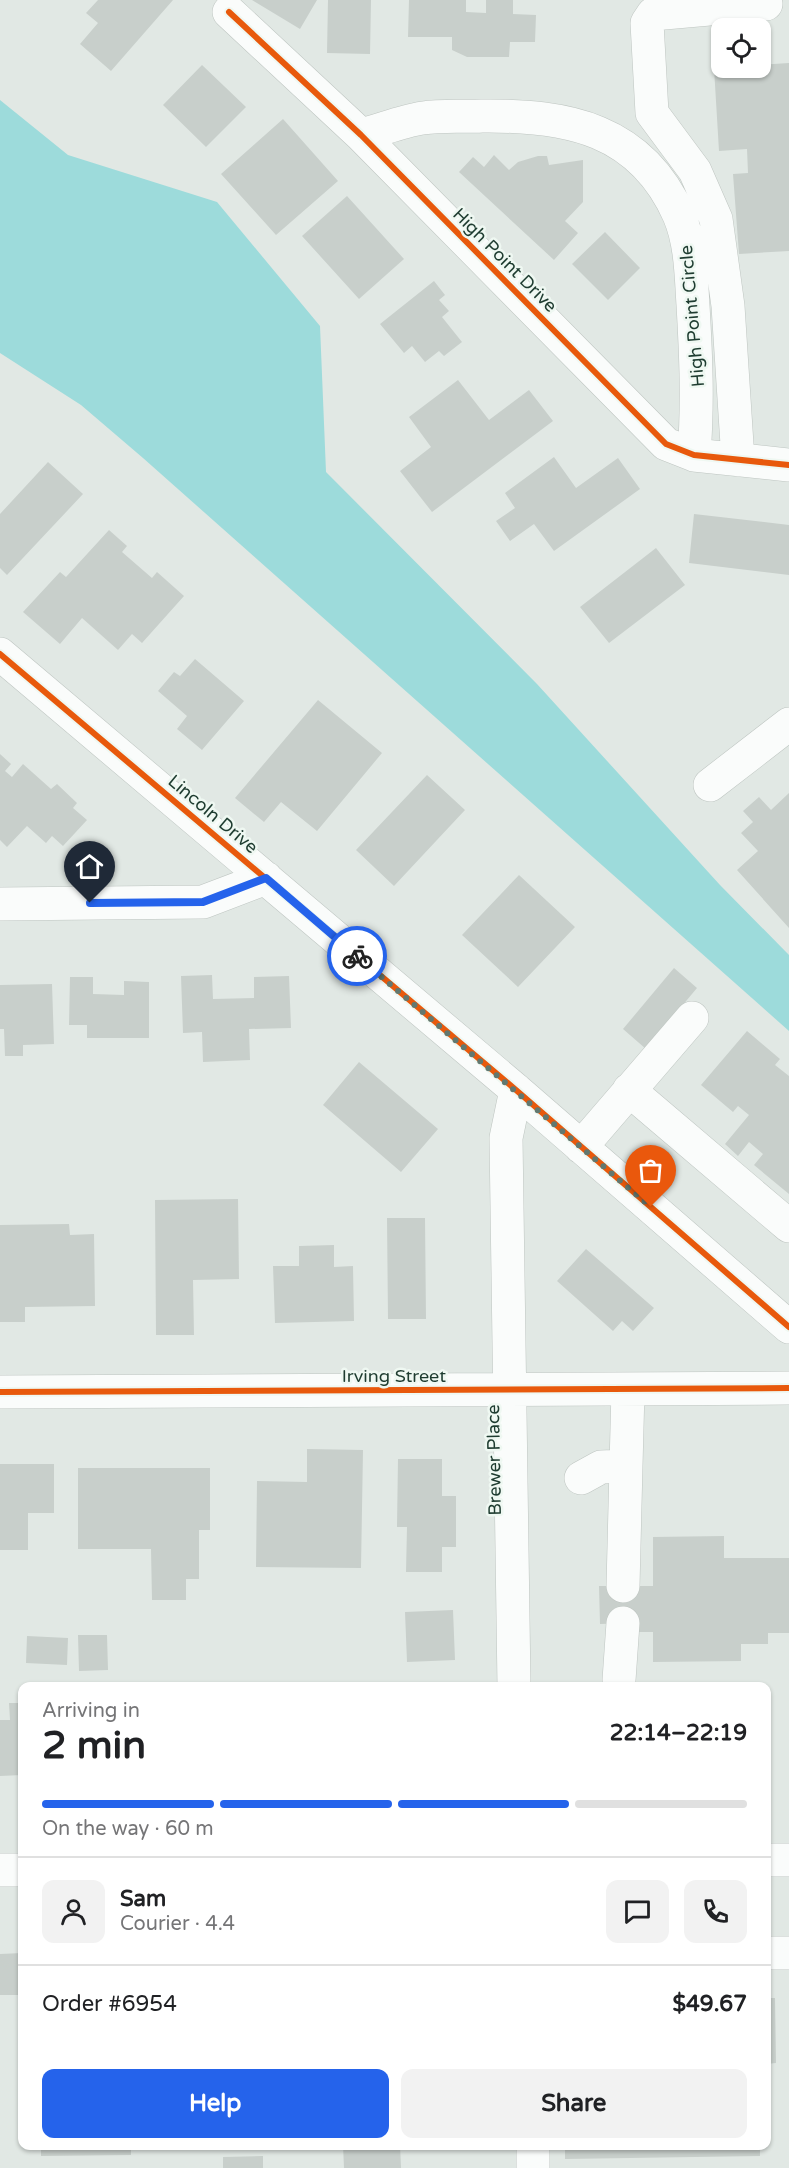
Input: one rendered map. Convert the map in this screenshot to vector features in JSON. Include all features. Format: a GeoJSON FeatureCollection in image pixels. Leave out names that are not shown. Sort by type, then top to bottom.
{"type":"FeatureCollection","features":[{"type":"Feature","properties":{"kind":"street"},"geometry":{"type":"LineString","coordinates":[[738,460],[728,306],[716,219],[695,171],[652,113],[646,23],[653,14],[766,4]]}},
{"type":"Feature","properties":{"kind":"street","name":"High Point Drive"},"geometry":{"type":"LineString","coordinates":[[229,12],[361,135],[666,444],[694,455],[789,465]]}},
{"type":"Feature","properties":{"kind":"street","name":"High Point Circle"},"geometry":{"type":"LineString","coordinates":[[361,135],[423,118],[507,116],[547,118],[582,125],[630,149],[666,189],[685,232],[690,264],[699,400],[694,455]]}},
{"type":"Feature","properties":{"kind":"street","name":"Lincoln Drive"},"geometry":{"type":"LineString","coordinates":[[0,654],[516,1090],[789,1327]]}},
{"type":"Feature","properties":{"kind":"street"},"geometry":{"type":"LineString","coordinates":[[711,785],[789,724]]}},
{"type":"Feature","properties":{"kind":"street"},"geometry":{"type":"LineString","coordinates":[[0,904],[203,902],[266,878]]}},
{"type":"Feature","properties":{"kind":"street"},"geometry":{"type":"LineString","coordinates":[[581,1147],[692,1018]]}},
{"type":"Feature","properties":{"kind":"street","name":"Brewer Place"},"geometry":{"type":"LineString","coordinates":[[514,1682],[506,1138],[516,1090]]}},
{"type":"Feature","properties":{"kind":"street"},"geometry":{"type":"LineString","coordinates":[[629,1090],[789,1226]]}},
{"type":"Feature","properties":{"kind":"street","name":"Irving Street"},"geometry":{"type":"LineString","coordinates":[[0,1392],[789,1388]]}},
{"type":"Feature","properties":{"kind":"street"},"geometry":{"type":"LineString","coordinates":[[623,1586],[628,1390]]}},
{"type":"Feature","properties":{"kind":"street"},"geometry":{"type":"LineString","coordinates":[[581,1478],[600,1467],[626,1466]]}},
{"type":"Feature","properties":{"kind":"street"},"geometry":{"type":"LineString","coordinates":[[619,1680],[623,1623]]}},
{"type":"Feature","properties":{"kind":"street"},"geometry":{"type":"LineString","coordinates":[[771,1860],[789,1860]]}},
{"type":"Feature","properties":{"kind":"street"},"geometry":{"type":"LineString","coordinates":[[0,1870],[18,1870]]}},
{"type":"Feature","properties":{"kind":"street"},"geometry":{"type":"LineString","coordinates":[[771,1953],[789,1953]]}},
{"type":"Feature","properties":{"kind":"street"},"geometry":{"type":"LineString","coordinates":[[533,2150],[533,2168]]}},
{"type":"Feature","properties":{"kind":"water"},"geometry":{"type":"Polygon","coordinates":[[[0,100],[68,155],[217,202],[320,326],[326,472],[537,684],[720,885],[789,955],[789,1031],[143,458],[81,405],[0,353],[0,100]]]}},
{"type":"Feature","properties":{"kind":"building"},"geometry":{"type":"Polygon","coordinates":[[[98,0],[173,0],[111,71],[80,44],[98,23],[86,13],[98,0]]]}},
{"type":"Feature","properties":{"kind":"building"},"geometry":{"type":"Polygon","coordinates":[[[252,0],[317,0],[300,29],[252,0]]]}},
{"type":"Feature","properties":{"kind":"building"},"geometry":{"type":"Polygon","coordinates":[[[328,0],[371,0],[370,54],[327,53],[328,0]]]}},
{"type":"Feature","properties":{"kind":"building"},"geometry":{"type":"Polygon","coordinates":[[[409,0],[466,0],[466,12],[486,13],[486,0],[513,0],[513,14],[536,15],[535,42],[510,42],[509,57],[467,57],[452,50],[452,37],[408,37],[409,0]]]}},
{"type":"Feature","properties":{"kind":"building"},"geometry":{"type":"Polygon","coordinates":[[[789,63],[789,251],[739,254],[733,174],[748,173],[747,149],[719,151],[715,78],[771,78],[771,64],[789,63]]]}},
{"type":"Feature","properties":{"kind":"building"},"geometry":{"type":"Polygon","coordinates":[[[202,65],[246,107],[206,147],[163,105],[202,65]]]}},
{"type":"Feature","properties":{"kind":"building"},"geometry":{"type":"Polygon","coordinates":[[[283,119],[338,181],[276,235],[221,174],[283,119]]]}},
{"type":"Feature","properties":{"kind":"building"},"geometry":{"type":"Polygon","coordinates":[[[494,155],[509,170],[518,162],[538,156],[547,156],[549,165],[583,160],[583,202],[565,221],[578,233],[554,260],[459,172],[473,157],[484,167],[494,155]]]}},
{"type":"Feature","properties":{"kind":"building"},"geometry":{"type":"Polygon","coordinates":[[[347,196],[404,259],[359,299],[302,236],[347,196]]]}},
{"type":"Feature","properties":{"kind":"building"},"geometry":{"type":"Polygon","coordinates":[[[605,232],[640,268],[608,300],[572,264],[605,232]]]}},
{"type":"Feature","properties":{"kind":"building"},"geometry":{"type":"Polygon","coordinates":[[[434,281],[445,295],[439,300],[449,311],[442,317],[462,342],[444,356],[439,351],[425,362],[412,346],[404,353],[380,324],[434,281]]]}},
{"type":"Feature","properties":{"kind":"building"},"geometry":{"type":"Polygon","coordinates":[[[458,380],[489,420],[529,390],[553,421],[432,512],[400,471],[431,447],[409,417],[458,380]]]}},
{"type":"Feature","properties":{"kind":"building"},"geometry":{"type":"Polygon","coordinates":[[[554,457],[576,488],[618,458],[640,489],[554,551],[534,524],[510,541],[496,521],[515,508],[505,493],[554,457]]]}},
{"type":"Feature","properties":{"kind":"building"},"geometry":{"type":"Polygon","coordinates":[[[48,462],[83,494],[7,575],[0,568],[0,514],[48,462]]]}},
{"type":"Feature","properties":{"kind":"building"},"geometry":{"type":"Polygon","coordinates":[[[694,514],[789,525],[789,575],[689,563],[694,514]]]}},
{"type":"Feature","properties":{"kind":"building"},"geometry":{"type":"Polygon","coordinates":[[[109,530],[127,546],[122,552],[152,578],[157,572],[184,596],[142,643],[132,634],[118,650],[82,618],[60,644],[23,612],[60,572],[66,577],[109,530]]]}},
{"type":"Feature","properties":{"kind":"building"},"geometry":{"type":"Polygon","coordinates":[[[656,548],[685,585],[609,643],[580,607],[656,548]]]}},
{"type":"Feature","properties":{"kind":"building"},"geometry":{"type":"Polygon","coordinates":[[[195,659],[244,701],[202,750],[177,729],[187,716],[158,691],[174,672],[180,676],[195,659]]]}},
{"type":"Feature","properties":{"kind":"building"},"geometry":{"type":"Polygon","coordinates":[[[318,700],[382,753],[317,831],[281,802],[264,822],[235,798],[318,700]]]}},
{"type":"Feature","properties":{"kind":"building"},"geometry":{"type":"Polygon","coordinates":[[[0,754],[11,764],[5,771],[12,777],[23,764],[51,789],[57,784],[77,803],[73,808],[87,820],[63,846],[52,836],[46,843],[27,826],[7,847],[0,840],[0,754]]]}},
{"type":"Feature","properties":{"kind":"building"},"geometry":{"type":"Polygon","coordinates":[[[427,775],[465,810],[394,886],[356,850],[427,775]]]}},
{"type":"Feature","properties":{"kind":"building"},"geometry":{"type":"Polygon","coordinates":[[[789,793],[789,928],[737,870],[758,851],[741,833],[753,822],[743,811],[759,797],[771,810],[789,793]]]}},
{"type":"Feature","properties":{"kind":"building"},"geometry":{"type":"Polygon","coordinates":[[[519,875],[575,927],[518,987],[462,935],[519,875]]]}},
{"type":"Feature","properties":{"kind":"building"},"geometry":{"type":"Polygon","coordinates":[[[674,968],[697,988],[646,1049],[623,1029],[674,968]]]}},
{"type":"Feature","properties":{"kind":"building"},"geometry":{"type":"Polygon","coordinates":[[[212,975],[213,999],[254,998],[254,977],[289,976],[291,1028],[249,1029],[250,1060],[203,1062],[202,1032],[183,1033],[181,976],[212,975]]]}},
{"type":"Feature","properties":{"kind":"building"},"geometry":{"type":"Polygon","coordinates":[[[70,977],[93,977],[93,994],[124,995],[124,981],[149,982],[149,1038],[87,1038],[87,1025],[69,1025],[70,977]]]}},
{"type":"Feature","properties":{"kind":"building"},"geometry":{"type":"Polygon","coordinates":[[[52,984],[54,1044],[23,1045],[23,1056],[5,1056],[4,1029],[0,1029],[0,985],[52,984]]]}},
{"type":"Feature","properties":{"kind":"building"},"geometry":{"type":"Polygon","coordinates":[[[747,1031],[780,1059],[775,1065],[789,1076],[789,1194],[754,1165],[763,1154],[749,1142],[738,1156],[725,1144],[749,1115],[738,1106],[733,1112],[701,1085],[747,1031]]]}},
{"type":"Feature","properties":{"kind":"building"},"geometry":{"type":"Polygon","coordinates":[[[359,1062],[438,1129],[401,1172],[323,1105],[359,1062]]]}},
{"type":"Feature","properties":{"kind":"building"},"geometry":{"type":"Polygon","coordinates":[[[238,1199],[239,1279],[193,1280],[194,1335],[156,1335],[155,1200],[238,1199]]]}},
{"type":"Feature","properties":{"kind":"building"},"geometry":{"type":"Polygon","coordinates":[[[387,1218],[425,1218],[426,1319],[388,1319],[387,1218]]]}},
{"type":"Feature","properties":{"kind":"building"},"geometry":{"type":"Polygon","coordinates":[[[69,1224],[70,1235],[94,1234],[95,1306],[25,1307],[25,1322],[0,1322],[0,1225],[69,1224]]]}},
{"type":"Feature","properties":{"kind":"building"},"geometry":{"type":"Polygon","coordinates":[[[334,1245],[334,1267],[353,1266],[354,1321],[275,1323],[273,1266],[299,1266],[299,1246],[334,1245]]]}},
{"type":"Feature","properties":{"kind":"building"},"geometry":{"type":"Polygon","coordinates":[[[586,1249],[654,1308],[633,1331],[622,1321],[613,1331],[557,1281],[586,1249]]]}},
{"type":"Feature","properties":{"kind":"building"},"geometry":{"type":"Polygon","coordinates":[[[307,1449],[363,1450],[361,1568],[256,1567],[257,1481],[307,1482],[307,1449]]]}},
{"type":"Feature","properties":{"kind":"building"},"geometry":{"type":"Polygon","coordinates":[[[398,1459],[442,1459],[442,1496],[456,1496],[456,1547],[442,1547],[442,1572],[406,1572],[407,1527],[397,1527],[398,1459]]]}},
{"type":"Feature","properties":{"kind":"building"},"geometry":{"type":"Polygon","coordinates":[[[0,1464],[54,1464],[54,1513],[28,1513],[28,1550],[0,1550],[0,1464]]]}},
{"type":"Feature","properties":{"kind":"building"},"geometry":{"type":"Polygon","coordinates":[[[78,1468],[210,1468],[210,1530],[199,1530],[199,1579],[186,1579],[186,1600],[152,1600],[151,1549],[78,1549],[78,1468]]]}},
{"type":"Feature","properties":{"kind":"building"},"geometry":{"type":"Polygon","coordinates":[[[724,1536],[724,1558],[789,1558],[789,1633],[768,1633],[768,1644],[741,1644],[741,1661],[653,1662],[653,1632],[631,1632],[631,1623],[600,1624],[599,1586],[653,1586],[653,1537],[724,1536]]]}},
{"type":"Feature","properties":{"kind":"building"},"geometry":{"type":"Polygon","coordinates":[[[453,1610],[455,1660],[407,1662],[405,1612],[453,1610]]]}},
{"type":"Feature","properties":{"kind":"building"},"geometry":{"type":"Polygon","coordinates":[[[78,1635],[107,1635],[108,1670],[79,1671],[78,1635]]]}},
{"type":"Feature","properties":{"kind":"building"},"geometry":{"type":"Polygon","coordinates":[[[27,1636],[68,1638],[67,1665],[26,1663],[27,1636]]]}},
{"type":"Feature","properties":{"kind":"building"},"geometry":{"type":"Polygon","coordinates":[[[9,1703],[18,1703],[18,1775],[0,1776],[0,1720],[10,1720],[9,1703]]]}},
{"type":"Feature","properties":{"kind":"building"},"geometry":{"type":"Polygon","coordinates":[[[18,1953],[18,1995],[0,1995],[0,1954],[18,1953]]]}},
{"type":"Feature","properties":{"kind":"building"},"geometry":{"type":"Polygon","coordinates":[[[771,1998],[775,1998],[776,2063],[771,2064],[771,1998]]]}},
{"type":"Feature","properties":{"kind":"building"},"geometry":{"type":"Polygon","coordinates":[[[41,2150],[131,2150],[131,2155],[41,2156],[41,2150]]]}},
{"type":"Feature","properties":{"kind":"building"},"geometry":{"type":"Polygon","coordinates":[[[343,2150],[400,2150],[401,2168],[344,2168],[343,2150]]]}},
{"type":"Feature","properties":{"kind":"building"},"geometry":{"type":"Polygon","coordinates":[[[565,2150],[760,2150],[760,2156],[565,2159],[565,2150]]]}},
{"type":"Feature","properties":{"kind":"building"},"geometry":{"type":"Polygon","coordinates":[[[263,2156],[263,2168],[223,2168],[223,2157],[263,2156]]]}},
{"type":"Feature","properties":{"kind":"cycle path"},"geometry":{"type":"LineString","coordinates":[[229,12],[361,135],[666,444],[694,455],[789,465]]}},
{"type":"Feature","properties":{"kind":"cycle path"},"geometry":{"type":"LineString","coordinates":[[0,654],[516,1090],[789,1327]]}},
{"type":"Feature","properties":{"kind":"cycle path"},"geometry":{"type":"LineString","coordinates":[[0,1392],[789,1388]]}},
{"type":"Feature","properties":{"kind":"way so far"},"geometry":{"type":"LineString","coordinates":[[357,956],[651,1207]]}},
{"type":"Feature","properties":{"kind":"route"},"geometry":{"type":"LineString","coordinates":[[90,903],[203,902],[266,878],[357,956]]}}]}
